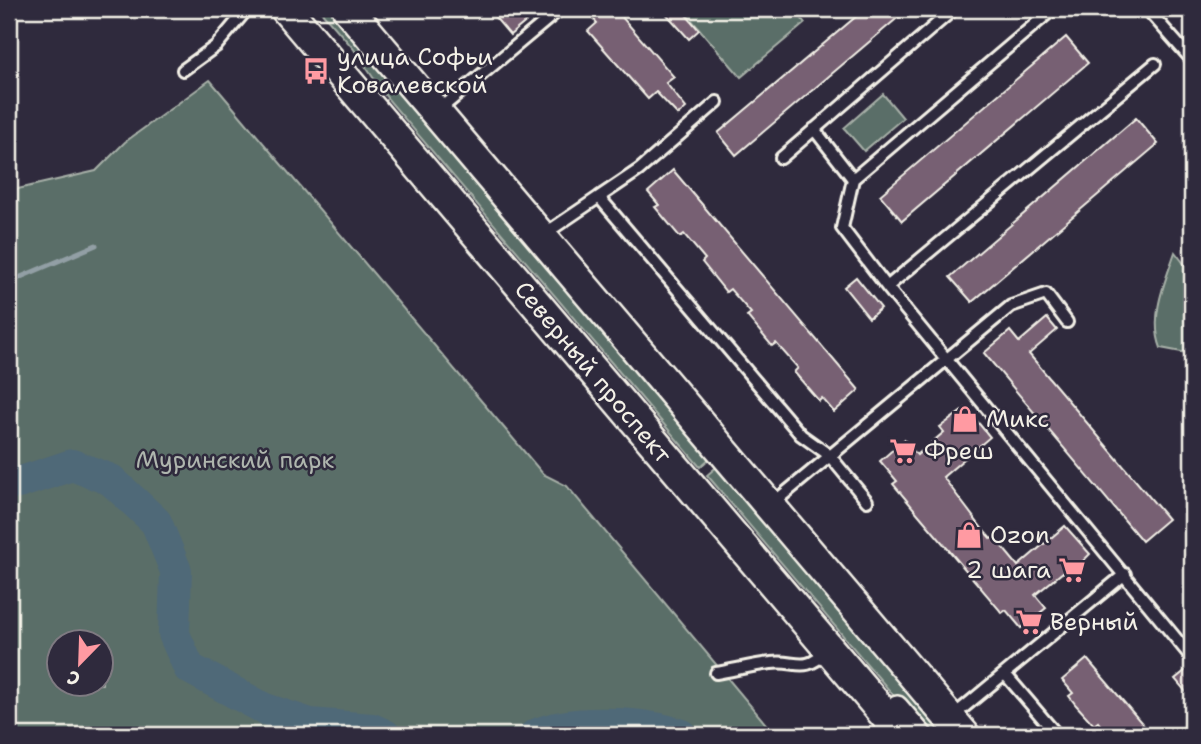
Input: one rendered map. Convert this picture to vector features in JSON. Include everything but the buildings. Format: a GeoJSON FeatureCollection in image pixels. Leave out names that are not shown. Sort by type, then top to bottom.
{"type":"FeatureCollection","features":[{"type":"Feature","properties":{"kind":"main road","name":"Северный проспект"},"geometry":{"type":"LineString","coordinates":[[286,9],[902,735]]}},
{"type":"Feature","properties":{"kind":"main road","name":"Северный проспект"},"geometry":{"type":"LineString","coordinates":[[348,9],[957,727]]}},
{"type":"Feature","properties":{"kind":"street","name":"Северный проспект"},"geometry":{"type":"LineString","coordinates":[[305,9],[921,735]]}},
{"type":"Feature","properties":{"kind":"lane"},"geometry":{"type":"LineString","coordinates":[[436,113],[560,9]]}},
{"type":"Feature","properties":{"kind":"lane"},"geometry":{"type":"LineString","coordinates":[[781,158],[954,9]]}},
{"type":"Feature","properties":{"kind":"lane"},"geometry":{"type":"LineString","coordinates":[[1053,9],[853,179],[842,228],[887,287],[1192,659]]}},
{"type":"Feature","properties":{"kind":"lane"},"geometry":{"type":"LineString","coordinates":[[1147,9],[1192,60]]}},
{"type":"Feature","properties":{"kind":"lane"},"geometry":{"type":"LineString","coordinates":[[183,70],[216,46],[243,15]]}},
{"type":"Feature","properties":{"kind":"lane"},"geometry":{"type":"LineString","coordinates":[[887,287],[1155,64]]}},
{"type":"Feature","properties":{"kind":"lane"},"geometry":{"type":"LineString","coordinates":[[541,237],[639,170],[717,102]]}},
{"type":"Feature","properties":{"kind":"lane"},"geometry":{"type":"LineString","coordinates":[[814,129],[853,179]]}},
{"type":"Feature","properties":{"kind":"lane"},"geometry":{"type":"LineString","coordinates":[[599,197],[801,435],[829,455],[867,501]]}},
{"type":"Feature","properties":{"kind":"lane"},"geometry":{"type":"LineString","coordinates":[[769,506],[1012,306],[1046,294],[1067,322]]}},
{"type":"Feature","properties":{"kind":"lane"},"geometry":{"type":"LineString","coordinates":[[957,727],[1005,674],[1125,574]]}},
{"type":"Feature","properties":{"kind":"lane"},"geometry":{"type":"LineString","coordinates":[[1182,650],[1192,642]]}},
{"type":"Feature","properties":{"kind":"lane"},"geometry":{"type":"LineString","coordinates":[[716,673],[775,662],[797,667],[818,660],[830,649]]}},
{"type":"Feature","properties":{"kind":"lane"},"geometry":{"type":"LineString","coordinates":[[1005,674],[1057,735]]}},
{"type":"Feature","properties":{"kind":"green space"},"geometry":{"type":"Polygon","coordinates":[[[319,9],[332,9],[711,457],[700,467],[387,98],[353,48],[319,9]]]}},
{"type":"Feature","properties":{"kind":"green space"},"geometry":{"type":"Polygon","coordinates":[[[682,9],[794,9],[805,23],[741,77],[682,9]]]}},
{"type":"Feature","properties":{"kind":"green space","name":"Муринский парк"},"geometry":{"type":"Polygon","coordinates":[[[210,80],[543,474],[567,486],[775,735],[9,735],[9,191],[96,171],[125,142],[210,80]]]}},
{"type":"Feature","properties":{"kind":"green space"},"geometry":{"type":"Polygon","coordinates":[[[883,94],[903,118],[864,151],[844,128],[883,94]]]}},
{"type":"Feature","properties":{"kind":"green space"},"geometry":{"type":"Polygon","coordinates":[[[1175,252],[1192,274],[1192,354],[1161,348],[1158,336],[1160,300],[1175,252]]]}},
{"type":"Feature","properties":{"kind":"green space"},"geometry":{"type":"Polygon","coordinates":[[[719,465],[948,735],[927,735],[707,475],[719,465]]]}},
{"type":"Feature","properties":{"kind":"waterway"},"geometry":{"type":"LineString","coordinates":[[9,282],[96,245]]}},
{"type":"Feature","properties":{"kind":"waterway"},"geometry":{"type":"LineString","coordinates":[[9,482],[18,483],[72,465],[111,480],[156,522],[176,571],[174,634],[189,668],[265,709],[310,724],[372,729],[385,735]]}},
{"type":"Feature","properties":{"kind":"waterway"},"geometry":{"type":"LineString","coordinates":[[535,735],[587,724],[648,727],[682,735]]}},
{"type":"Feature","properties":{"kind":"place","name":"улица Софьи Ковалевской"},"geometry":{"type":"Point","coordinates":[316,71]}},
{"type":"Feature","properties":{"kind":"place","name":"Микс"},"geometry":{"type":"Point","coordinates":[965,419]}},
{"type":"Feature","properties":{"kind":"place","name":"Фреш"},"geometry":{"type":"Point","coordinates":[903,451]}},
{"type":"Feature","properties":{"kind":"place","name":"Ozon"},"geometry":{"type":"Point","coordinates":[969,535]}},
{"type":"Feature","properties":{"kind":"place","name":"2 шага"},"geometry":{"type":"Point","coordinates":[1072,570]}},
{"type":"Feature","properties":{"kind":"place","name":"Верный"},"geometry":{"type":"Point","coordinates":[1029,622]}}]}
